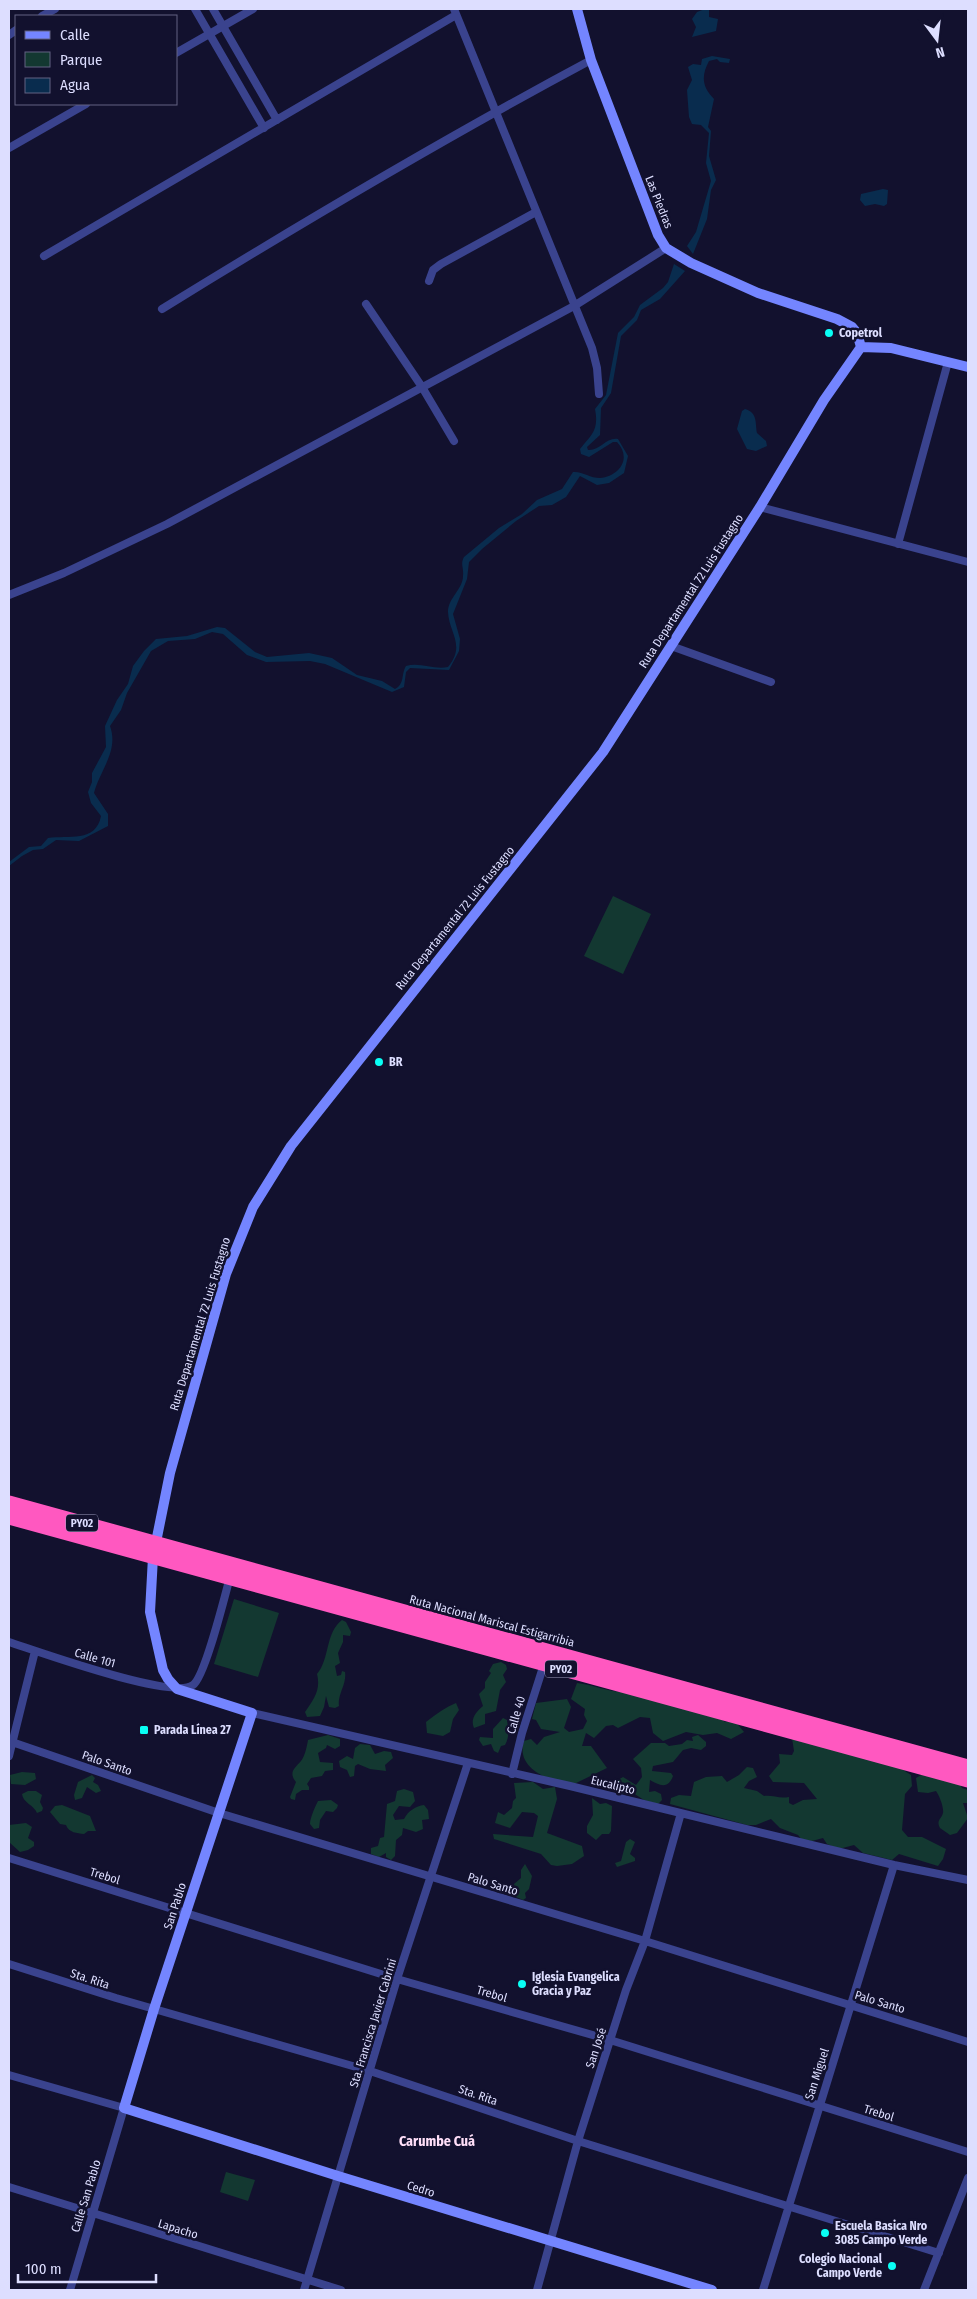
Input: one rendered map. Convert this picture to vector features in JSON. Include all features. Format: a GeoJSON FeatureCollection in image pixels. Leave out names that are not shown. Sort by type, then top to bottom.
{"type":"FeatureCollection","features":[{"type":"Feature","properties":{"kind":"highway","name":"Ruta Nacional Mariscal Estigarribia"},"geometry":{"type":"LineString","coordinates":[[9,1503],[230,1577],[968,1780]]}},
{"type":"Feature","properties":{"kind":"highway","name":"Ruta Nacional Mariscal Estigarribia"},"geometry":{"type":"LineString","coordinates":[[9,1517],[154,1550],[968,1768]]}},
{"type":"Feature","properties":{"kind":"street"},"geometry":{"type":"LineString","coordinates":[[44,15],[55,9]]}},
{"type":"Feature","properties":{"kind":"street"},"geometry":{"type":"LineString","coordinates":[[195,9],[264,128]]}},
{"type":"Feature","properties":{"kind":"street"},"geometry":{"type":"LineString","coordinates":[[213,9],[277,120]]}},
{"type":"Feature","properties":{"kind":"street"},"geometry":{"type":"LineString","coordinates":[[178,52],[253,9]]}},
{"type":"Feature","properties":{"kind":"street","name":"Las Piedras"},"geometry":{"type":"LineString","coordinates":[[577,9],[591,60],[666,248],[691,263],[758,293],[837,319],[852,327],[860,339],[861,346]]}},
{"type":"Feature","properties":{"kind":"street"},"geometry":{"type":"LineString","coordinates":[[44,256],[264,128],[455,12],[592,348],[598,368],[599,394]]}},
{"type":"Feature","properties":{"kind":"street"},"geometry":{"type":"LineString","coordinates":[[162,309],[316,214],[494,111],[591,60]]}},
{"type":"Feature","properties":{"kind":"street"},"geometry":{"type":"LineString","coordinates":[[9,148],[84,105]]}},
{"type":"Feature","properties":{"kind":"street"},"geometry":{"type":"LineString","coordinates":[[429,281],[433,270],[441,264],[536,212]]}},
{"type":"Feature","properties":{"kind":"street"},"geometry":{"type":"LineString","coordinates":[[9,595],[64,572],[167,524],[574,306],[666,248]]}},
{"type":"Feature","properties":{"kind":"street"},"geometry":{"type":"LineString","coordinates":[[366,304],[422,387],[454,441]]}},
{"type":"Feature","properties":{"kind":"street"},"geometry":{"type":"LineString","coordinates":[[861,346],[890,348],[968,367]]}},
{"type":"Feature","properties":{"kind":"street","name":"Ruta Departamental 72 Luis Fustagno"},"geometry":{"type":"LineString","coordinates":[[177,1689],[164,1670],[150,1612],[154,1550],[170,1473],[208,1332],[239,1238],[253,1207],[297,1138],[603,752],[760,507],[824,400],[861,346]]}},
{"type":"Feature","properties":{"kind":"street"},"geometry":{"type":"LineString","coordinates":[[898,544],[948,362]]}},
{"type":"Feature","properties":{"kind":"street"},"geometry":{"type":"LineString","coordinates":[[760,507],[968,562]]}},
{"type":"Feature","properties":{"kind":"street"},"geometry":{"type":"LineString","coordinates":[[671,646],[771,682]]}},
{"type":"Feature","properties":{"kind":"street"},"geometry":{"type":"LineString","coordinates":[[177,1689],[192,1686],[197,1680],[211,1644],[230,1577]]}},
{"type":"Feature","properties":{"kind":"street","name":"Calle 101"},"geometry":{"type":"LineString","coordinates":[[9,1642],[84,1667],[177,1689]]}},
{"type":"Feature","properties":{"kind":"street"},"geometry":{"type":"LineString","coordinates":[[9,1756],[35,1651]]}},
{"type":"Feature","properties":{"kind":"street","name":"Calle 40"},"geometry":{"type":"LineString","coordinates":[[512,1774],[522,1733],[544,1664]]}},
{"type":"Feature","properties":{"kind":"street"},"geometry":{"type":"LineString","coordinates":[[177,1689],[252,1713]]}},
{"type":"Feature","properties":{"kind":"street","name":"Eucalipto"},"geometry":{"type":"LineString","coordinates":[[252,1713],[681,1813],[894,1865],[968,1880]]}},
{"type":"Feature","properties":{"kind":"street","name":"San Pablo"},"geometry":{"type":"LineString","coordinates":[[124,2108],[154,2009],[252,1713]]}},
{"type":"Feature","properties":{"kind":"street","name":"Palo Santo"},"geometry":{"type":"LineString","coordinates":[[11,1742],[219,1813],[851,2004],[968,2042]]}},
{"type":"Feature","properties":{"kind":"street","name":"Sta. Francisca Javier Cabrini"},"geometry":{"type":"LineString","coordinates":[[304,2290],[397,1978],[432,1877],[468,1763]]}},
{"type":"Feature","properties":{"kind":"street","name":"San José"},"geometry":{"type":"LineString","coordinates":[[537,2290],[552,2242],[578,2141],[644,1941],[681,1813]]}},
{"type":"Feature","properties":{"kind":"street","name":"Trebol"},"geometry":{"type":"LineString","coordinates":[[9,1858],[397,1978],[610,2040],[968,2152]]}},
{"type":"Feature","properties":{"kind":"street","name":"San Miguel"},"geometry":{"type":"LineString","coordinates":[[763,2290],[818,2106],[894,1865]]}},
{"type":"Feature","properties":{"kind":"street","name":"Sta. Rita"},"geometry":{"type":"LineString","coordinates":[[9,1964],[154,2009],[370,2071],[578,2141],[939,2253]]}},
{"type":"Feature","properties":{"kind":"street"},"geometry":{"type":"LineString","coordinates":[[9,2075],[124,2108]]}},
{"type":"Feature","properties":{"kind":"street","name":"Cedro"},"geometry":{"type":"LineString","coordinates":[[124,2108],[338,2176],[712,2290]]}},
{"type":"Feature","properties":{"kind":"street","name":"Calle San Pablo"},"geometry":{"type":"LineString","coordinates":[[70,2290],[124,2108]]}},
{"type":"Feature","properties":{"kind":"street"},"geometry":{"type":"LineString","coordinates":[[924,2290],[968,2178]]}},
{"type":"Feature","properties":{"kind":"street","name":"Lapacho"},"geometry":{"type":"LineString","coordinates":[[9,2187],[341,2290]]}},
{"type":"Feature","properties":{"kind":"green space"},"geometry":{"type":"Polygon","coordinates":[[[613,896],[651,914],[623,974],[584,956],[613,896]]]}},
{"type":"Feature","properties":{"kind":"green space"},"geometry":{"type":"Polygon","coordinates":[[[234,1599],[279,1613],[258,1677],[214,1664],[234,1599]]]}},
{"type":"Feature","properties":{"kind":"green space"},"geometry":{"type":"Polygon","coordinates":[[[342,1620],[346,1622],[351,1632],[350,1636],[343,1635],[343,1642],[338,1653],[340,1663],[335,1666],[337,1676],[341,1675],[342,1671],[345,1672],[345,1681],[339,1698],[339,1706],[335,1708],[329,1707],[326,1696],[320,1716],[307,1717],[305,1712],[317,1690],[317,1674],[324,1661],[333,1632],[342,1620]]]}},
{"type":"Feature","properties":{"kind":"green space"},"geometry":{"type":"Polygon","coordinates":[[[501,1662],[506,1665],[507,1669],[503,1675],[506,1682],[500,1690],[496,1711],[485,1714],[485,1724],[474,1728],[474,1716],[483,1706],[479,1694],[485,1688],[485,1682],[491,1673],[489,1671],[493,1664],[501,1662]]]}},
{"type":"Feature","properties":{"kind":"green space"},"geometry":{"type":"Polygon","coordinates":[[[577,1683],[613,1691],[631,1691],[719,1717],[725,1722],[735,1721],[744,1732],[731,1739],[717,1733],[703,1735],[686,1732],[663,1741],[653,1733],[650,1718],[640,1717],[618,1728],[613,1725],[606,1726],[594,1738],[586,1733],[582,1746],[591,1746],[607,1768],[570,1786],[544,1777],[536,1772],[529,1766],[523,1751],[524,1741],[531,1739],[537,1745],[544,1737],[560,1732],[541,1729],[536,1720],[532,1719],[536,1703],[567,1699],[571,1707],[564,1728],[569,1732],[583,1729],[587,1721],[584,1715],[585,1709],[571,1699],[577,1683]]]}},
{"type":"Feature","properties":{"kind":"green space"},"geometry":{"type":"Polygon","coordinates":[[[456,1703],[459,1710],[453,1719],[450,1732],[443,1736],[427,1733],[426,1722],[456,1703]]]}},
{"type":"Feature","properties":{"kind":"green space"},"geometry":{"type":"Polygon","coordinates":[[[503,1718],[507,1720],[508,1736],[507,1742],[501,1746],[498,1753],[494,1751],[491,1744],[483,1746],[479,1740],[480,1737],[493,1738],[493,1729],[503,1718]]]}},
{"type":"Feature","properties":{"kind":"green space"},"geometry":{"type":"Polygon","coordinates":[[[328,1735],[340,1739],[340,1746],[335,1749],[327,1745],[326,1748],[318,1753],[320,1762],[333,1763],[333,1770],[325,1771],[322,1776],[311,1778],[307,1784],[309,1790],[302,1790],[296,1794],[295,1800],[291,1799],[290,1797],[296,1782],[292,1773],[304,1756],[308,1740],[328,1735]]]}},
{"type":"Feature","properties":{"kind":"green space"},"geometry":{"type":"Polygon","coordinates":[[[698,1735],[706,1742],[706,1746],[701,1750],[691,1748],[683,1750],[673,1762],[653,1766],[652,1771],[671,1773],[673,1776],[666,1785],[660,1785],[650,1780],[649,1792],[655,1791],[661,1794],[662,1800],[658,1804],[644,1800],[633,1793],[624,1794],[616,1790],[618,1780],[623,1777],[636,1785],[642,1777],[641,1768],[633,1759],[651,1743],[665,1743],[669,1746],[682,1744],[687,1740],[693,1741],[692,1737],[698,1735]]]}},
{"type":"Feature","properties":{"kind":"green space"},"geometry":{"type":"Polygon","coordinates":[[[792,1738],[897,1766],[911,1775],[912,1786],[905,1794],[902,1830],[908,1837],[922,1837],[946,1849],[943,1859],[938,1866],[899,1854],[892,1860],[863,1853],[854,1845],[839,1849],[827,1844],[823,1838],[812,1841],[802,1840],[798,1835],[780,1828],[771,1819],[756,1825],[747,1825],[670,1804],[671,1798],[679,1795],[691,1796],[694,1782],[706,1777],[722,1776],[727,1782],[739,1775],[747,1767],[753,1768],[757,1777],[749,1781],[744,1788],[757,1791],[764,1796],[789,1797],[789,1803],[793,1805],[803,1800],[817,1799],[804,1783],[773,1782],[769,1776],[780,1763],[779,1754],[792,1755],[794,1751],[792,1738]]]}},
{"type":"Feature","properties":{"kind":"green space"},"geometry":{"type":"Polygon","coordinates":[[[360,1744],[370,1745],[375,1754],[384,1751],[391,1752],[393,1758],[385,1765],[386,1771],[370,1769],[358,1764],[355,1766],[354,1776],[350,1777],[347,1770],[340,1767],[339,1761],[347,1756],[353,1759],[355,1748],[360,1744]]]}},
{"type":"Feature","properties":{"kind":"green space"},"geometry":{"type":"Polygon","coordinates":[[[22,1772],[35,1773],[36,1779],[25,1785],[11,1784],[10,1775],[22,1772]]]}},
{"type":"Feature","properties":{"kind":"green space"},"geometry":{"type":"Polygon","coordinates":[[[923,1774],[959,1781],[962,1788],[968,1790],[968,1803],[963,1803],[968,1818],[957,1833],[950,1835],[940,1828],[939,1822],[943,1810],[936,1791],[928,1793],[918,1792],[916,1778],[923,1774]]]}},
{"type":"Feature","properties":{"kind":"green space"},"geometry":{"type":"Polygon","coordinates":[[[92,1775],[95,1778],[93,1782],[98,1785],[101,1791],[96,1793],[87,1787],[82,1798],[75,1800],[74,1795],[78,1782],[92,1775]]]}},
{"type":"Feature","properties":{"kind":"green space"},"geometry":{"type":"Polygon","coordinates":[[[533,1782],[543,1789],[555,1787],[557,1799],[547,1833],[582,1846],[584,1856],[572,1864],[551,1865],[541,1854],[494,1839],[493,1834],[533,1837],[538,1816],[534,1813],[522,1812],[510,1828],[495,1823],[498,1812],[504,1815],[512,1808],[513,1801],[516,1798],[514,1783],[533,1782]]]}},
{"type":"Feature","properties":{"kind":"green space"},"geometry":{"type":"Polygon","coordinates":[[[404,1789],[413,1792],[415,1801],[410,1807],[399,1806],[393,1815],[395,1820],[404,1819],[412,1809],[424,1805],[428,1810],[429,1819],[422,1820],[423,1829],[416,1832],[403,1828],[402,1835],[396,1840],[395,1856],[391,1860],[386,1857],[386,1853],[379,1857],[371,1854],[371,1848],[378,1846],[380,1838],[384,1837],[387,1804],[395,1801],[397,1791],[404,1789]]]}},
{"type":"Feature","properties":{"kind":"green space"},"geometry":{"type":"Polygon","coordinates":[[[28,1791],[36,1791],[42,1795],[40,1802],[43,1808],[42,1811],[37,1813],[24,1800],[22,1794],[28,1791]]]}},
{"type":"Feature","properties":{"kind":"green space"},"geometry":{"type":"Polygon","coordinates":[[[592,1798],[600,1804],[606,1803],[612,1806],[611,1831],[609,1834],[602,1834],[596,1840],[587,1833],[587,1826],[593,1815],[592,1798]]]}},
{"type":"Feature","properties":{"kind":"green space"},"geometry":{"type":"Polygon","coordinates":[[[331,1800],[338,1805],[337,1808],[333,1812],[326,1811],[320,1820],[319,1828],[314,1829],[310,1822],[318,1801],[331,1800]]]}},
{"type":"Feature","properties":{"kind":"green space"},"geometry":{"type":"Polygon","coordinates":[[[62,1805],[90,1816],[96,1831],[88,1831],[84,1834],[76,1833],[69,1830],[66,1825],[60,1824],[50,1812],[55,1806],[62,1805]]]}},
{"type":"Feature","properties":{"kind":"green space"},"geometry":{"type":"Polygon","coordinates":[[[26,1823],[32,1827],[28,1838],[34,1842],[34,1846],[20,1852],[9,1842],[9,1825],[26,1823]]]}},
{"type":"Feature","properties":{"kind":"green space"},"geometry":{"type":"Polygon","coordinates":[[[630,1839],[635,1842],[630,1854],[635,1858],[635,1861],[617,1867],[615,1863],[621,1861],[626,1842],[630,1839]]]}},
{"type":"Feature","properties":{"kind":"green space"},"geometry":{"type":"Polygon","coordinates":[[[525,1864],[532,1876],[529,1889],[525,1893],[526,1898],[523,1900],[514,1896],[513,1893],[516,1890],[514,1884],[521,1878],[521,1870],[525,1864]]]}},
{"type":"Feature","properties":{"kind":"green space"},"geometry":{"type":"Polygon","coordinates":[[[226,2172],[255,2180],[248,2201],[220,2192],[226,2172]]]}},
{"type":"Feature","properties":{"kind":"water"},"geometry":{"type":"Polygon","coordinates":[[[709,9],[709,17],[718,19],[716,31],[692,37],[696,27],[692,19],[697,12],[709,9]]]}},
{"type":"Feature","properties":{"kind":"water"},"geometry":{"type":"Polygon","coordinates":[[[712,56],[730,59],[729,63],[720,62],[717,59],[709,61],[704,76],[705,86],[714,99],[708,127],[711,131],[709,156],[716,180],[711,190],[707,219],[693,254],[687,246],[696,232],[711,181],[706,163],[709,133],[701,125],[692,124],[689,117],[687,90],[692,80],[688,67],[693,64],[701,65],[702,59],[712,56]]]}},
{"type":"Feature","properties":{"kind":"water"},"geometry":{"type":"Polygon","coordinates":[[[883,189],[888,190],[887,204],[884,206],[875,204],[865,206],[860,200],[861,194],[883,189]]]}},
{"type":"Feature","properties":{"kind":"water"},"geometry":{"type":"Polygon","coordinates":[[[674,264],[685,271],[660,299],[641,310],[637,320],[621,336],[611,393],[601,408],[600,435],[587,447],[588,450],[592,450],[610,440],[618,439],[628,456],[624,473],[609,483],[597,485],[580,476],[566,497],[552,505],[539,506],[516,521],[469,562],[467,579],[453,614],[460,639],[459,651],[449,670],[410,668],[406,672],[404,687],[392,692],[325,664],[310,661],[266,662],[247,655],[223,634],[212,632],[195,639],[168,641],[151,651],[127,693],[121,710],[110,726],[112,744],[108,760],[94,793],[108,814],[108,826],[79,841],[56,840],[43,849],[33,850],[22,856],[9,866],[9,862],[29,847],[41,846],[48,838],[80,836],[87,834],[98,825],[101,816],[91,803],[88,792],[92,782],[92,773],[106,747],[105,726],[117,700],[128,684],[133,666],[156,639],[187,636],[217,627],[225,628],[255,652],[267,657],[309,653],[332,658],[357,675],[382,681],[395,689],[402,682],[406,666],[448,667],[456,652],[456,645],[448,612],[450,602],[461,585],[464,557],[499,528],[522,514],[537,500],[562,489],[573,472],[593,477],[607,477],[622,465],[623,454],[617,442],[613,442],[589,457],[581,454],[580,449],[594,431],[596,422],[595,409],[606,395],[618,333],[634,317],[640,305],[668,282],[674,264]]]}},
{"type":"Feature","properties":{"kind":"water"},"geometry":{"type":"Polygon","coordinates":[[[745,409],[754,416],[757,433],[766,441],[767,446],[756,451],[747,449],[737,429],[742,411],[745,409]]]}},
{"type":"Feature","properties":{"kind":"place","name":"Copetrol"},"geometry":{"type":"Point","coordinates":[829,333]}},
{"type":"Feature","properties":{"kind":"place","name":"BR"},"geometry":{"type":"Point","coordinates":[379,1062]}},
{"type":"Feature","properties":{"kind":"place","name":"Parada Línea 27"},"geometry":{"type":"Point","coordinates":[144,1730]}},
{"type":"Feature","properties":{"kind":"place","name":"Iglesia Evangelica Gracia y Paz"},"geometry":{"type":"Point","coordinates":[522,1984]}},
{"type":"Feature","properties":{"kind":"place","name":"Escuela Basica Nro 3085 Campo Verde"},"geometry":{"type":"Point","coordinates":[825,2233]}},
{"type":"Feature","properties":{"kind":"place","name":"Colegio Nacional Campo Verde"},"geometry":{"type":"Point","coordinates":[892,2266]}},
{"type":"Feature","properties":{"kind":"district","name":"Carumbe Cuá"},"geometry":{"type":"Point","coordinates":[437,2141]}}]}
